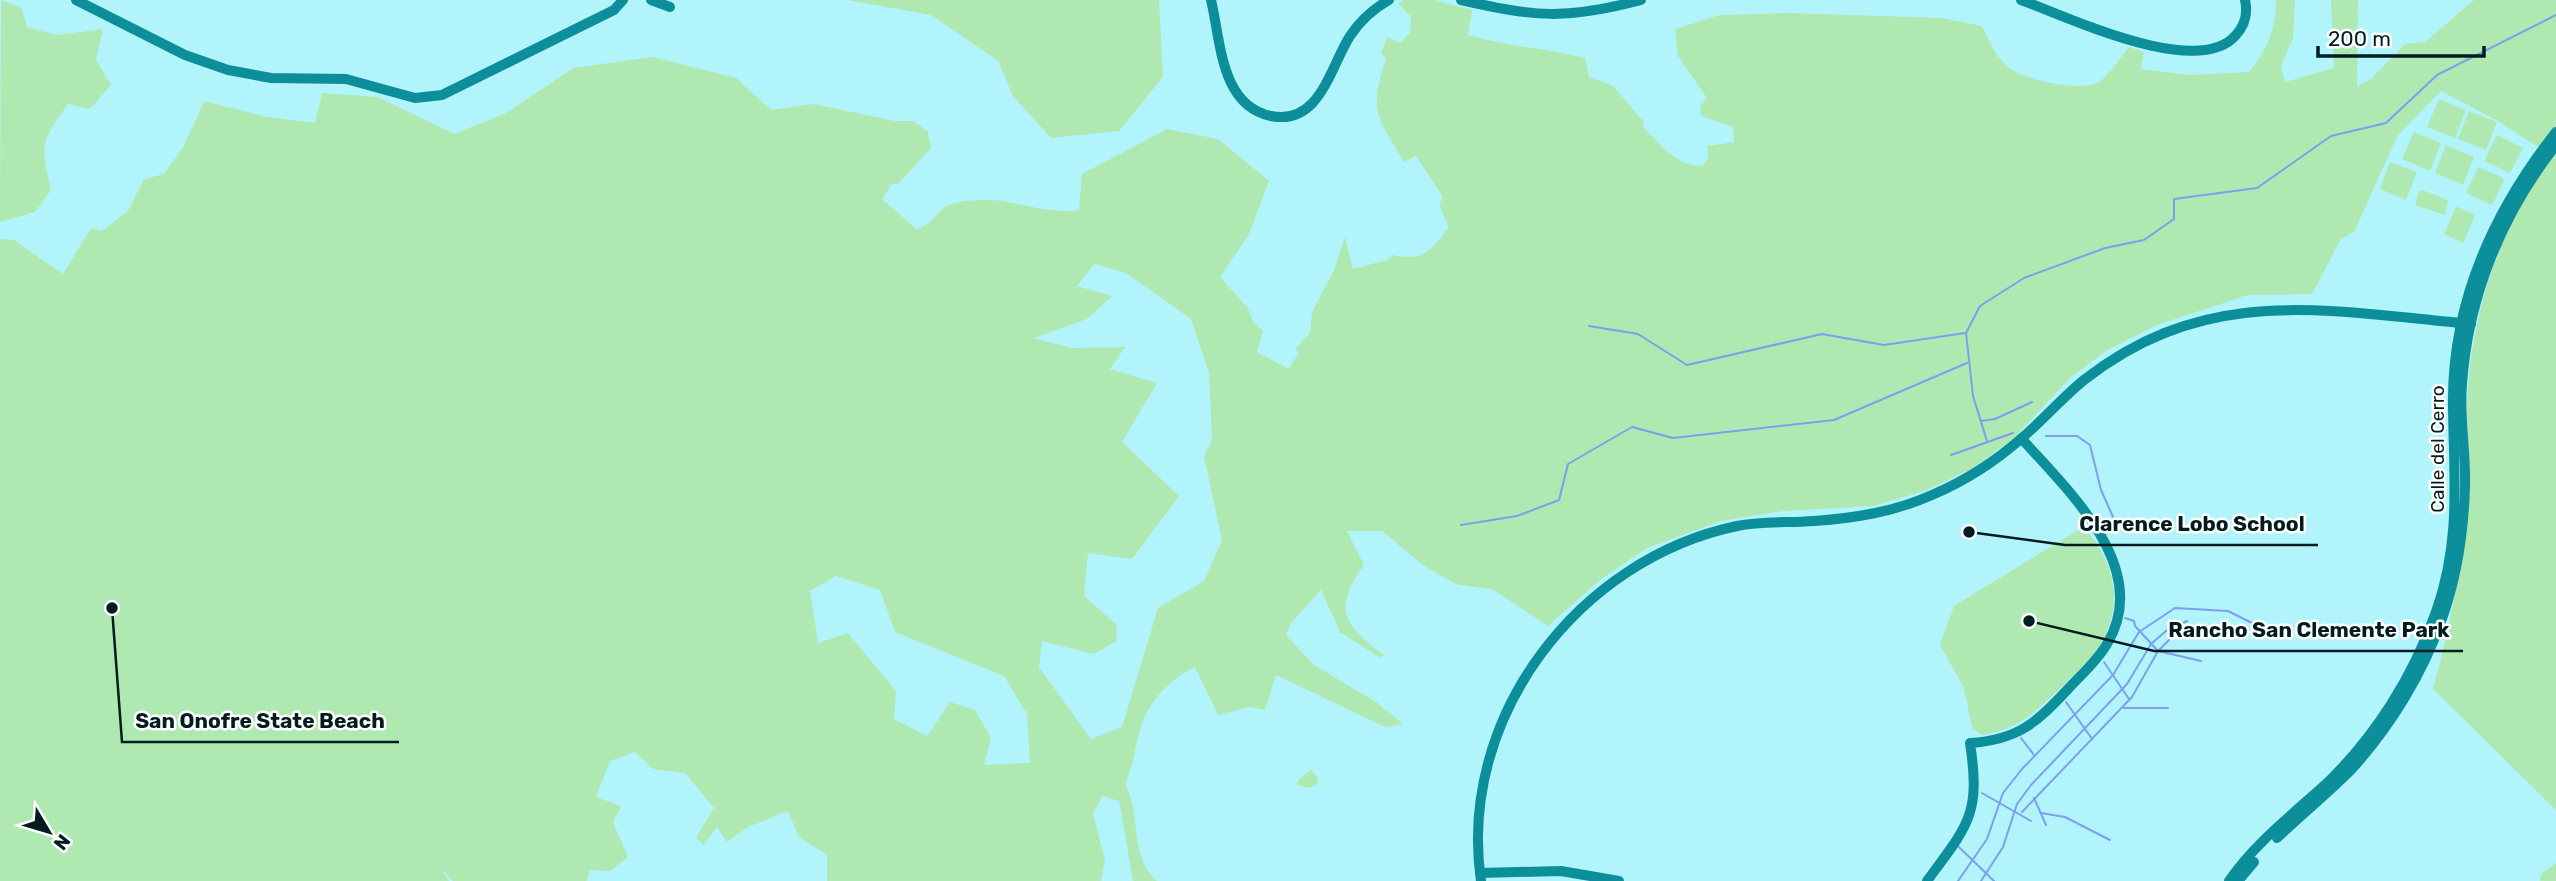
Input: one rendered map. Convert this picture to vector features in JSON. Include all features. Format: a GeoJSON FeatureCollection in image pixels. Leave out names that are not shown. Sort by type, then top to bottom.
{"type":"FeatureCollection","features":[{"type":"Feature","properties":{"kind":"street"},"geometry":{"type":"LineString","coordinates":[[76,0],[185,55],[228,70],[271,78],[346,79],[415,98],[442,95],[614,10],[623,0]]}},
{"type":"Feature","properties":{"kind":"street"},"geometry":{"type":"LineString","coordinates":[[650,0],[670,7]]}},
{"type":"Feature","properties":{"kind":"street"},"geometry":{"type":"LineString","coordinates":[[1211,0],[1222,57],[1237,95],[1252,109],[1279,117],[1292,116],[1311,106],[1325,88],[1350,35],[1364,18],[1389,0]]}},
{"type":"Feature","properties":{"kind":"street"},"geometry":{"type":"LineString","coordinates":[[1461,0],[1515,12],[1562,16],[1641,0]]}},
{"type":"Feature","properties":{"kind":"street"},"geometry":{"type":"LineString","coordinates":[[2021,0],[2147,45],[2204,50],[2219,47],[2239,32],[2245,19],[2245,0]]}},
{"type":"Feature","properties":{"kind":"street","name":"Calle del Cerro"},"geometry":{"type":"LineString","coordinates":[[2234,880],[2362,745],[2386,713],[2425,642],[2447,572],[2457,486],[2453,408],[2466,324],[2484,246],[2504,206],[2556,132]]}},
{"type":"Feature","properties":{"kind":"street","name":"Calle del Cerro"},"geometry":{"type":"LineString","coordinates":[[2466,324],[2493,250],[2512,210],[2556,145]]}},
{"type":"Feature","properties":{"kind":"street"},"geometry":{"type":"LineString","coordinates":[[1619,881],[1561,872],[1481,877],[1482,796],[1503,720],[1534,661],[1560,628],[1596,593],[1639,564],[1695,537],[1740,526],[1845,518],[1906,506],[1957,484],[2022,439],[2102,367],[2153,338],[2188,324],[2231,313],[2281,309],[2466,324]]}},
{"type":"Feature","properties":{"kind":"street"},"geometry":{"type":"LineString","coordinates":[[1927,881],[1961,835],[1970,815],[1976,786],[1970,743],[1990,742],[2016,734],[2038,720],[2101,652],[2114,629],[2119,608],[2117,567],[2106,542],[2022,439]]}},
{"type":"Feature","properties":{"kind":"green space"},"geometry":{"type":"Polygon","coordinates":[[[1,0],[22,8],[27,27],[57,35],[103,29],[96,60],[111,85],[90,109],[68,104],[52,127],[45,144],[51,190],[35,212],[0,222],[1,0]]]}},
{"type":"Feature","properties":{"kind":"green space"},"geometry":{"type":"Polygon","coordinates":[[[848,0],[1159,0],[1163,77],[1119,131],[1051,138],[1013,96],[998,61],[931,15],[848,0]]]}},
{"type":"Feature","properties":{"kind":"green space"},"geometry":{"type":"Polygon","coordinates":[[[1405,0],[1434,0],[1472,10],[1468,35],[1585,58],[1589,77],[1613,86],[1644,122],[1643,127],[1663,147],[1685,163],[1702,166],[1708,159],[1707,146],[1734,142],[1733,127],[1701,116],[1700,106],[1707,98],[1678,56],[1675,29],[1720,15],[1790,13],[1942,18],[1982,26],[1999,58],[2015,72],[2051,83],[2078,86],[2101,80],[2129,47],[2144,52],[2141,69],[2189,75],[2249,72],[2269,39],[2276,0],[2295,0],[2293,38],[2281,66],[2285,82],[2334,68],[2331,0],[2358,0],[2357,86],[2370,80],[2405,44],[2425,42],[2474,0],[2556,0],[2556,125],[2538,147],[2498,121],[2441,91],[2398,135],[2354,232],[2341,239],[2312,294],[2248,295],[2157,325],[2106,351],[2071,377],[2014,438],[1973,468],[1927,490],[1873,506],[1783,511],[1721,521],[1647,548],[1600,580],[1548,626],[1494,590],[1456,584],[1424,566],[1382,531],[1347,531],[1364,565],[1348,594],[1347,616],[1360,635],[1385,656],[1379,657],[1340,632],[1321,590],[1291,623],[1286,635],[1314,665],[1376,702],[1403,724],[1385,727],[1276,675],[1265,710],[1250,707],[1218,715],[1195,667],[1187,671],[1164,689],[1147,712],[1125,784],[1133,808],[1142,859],[1157,881],[1133,881],[1119,801],[1102,796],[1093,814],[1105,860],[1101,881],[827,881],[827,855],[799,837],[788,811],[748,827],[727,842],[717,827],[704,845],[696,838],[714,808],[685,773],[653,769],[635,752],[610,761],[596,797],[621,806],[613,822],[628,857],[610,871],[590,870],[587,881],[453,881],[440,868],[449,881],[0,881],[0,239],[14,240],[63,274],[91,228],[102,231],[128,211],[144,179],[164,174],[184,146],[204,101],[267,117],[315,123],[322,93],[378,97],[454,134],[506,113],[573,68],[653,57],[736,78],[771,110],[813,104],[896,121],[913,121],[928,132],[931,148],[898,184],[892,184],[882,199],[916,229],[929,223],[948,205],[977,200],[1003,201],[1053,210],[1079,210],[1082,174],[1167,129],[1218,139],[1269,181],[1249,234],[1220,277],[1248,308],[1253,322],[1263,331],[1257,352],[1289,369],[1299,352],[1295,349],[1310,333],[1312,312],[1334,270],[1345,237],[1353,269],[1387,260],[1393,255],[1412,257],[1426,253],[1449,227],[1439,205],[1443,197],[1416,156],[1404,162],[1378,113],[1378,91],[1386,58],[1381,53],[1387,37],[1400,43],[1410,33],[1411,17],[1398,3],[1405,0]],[[1094,264],[1077,286],[1112,296],[1087,319],[1034,338],[1071,348],[1125,347],[1110,369],[1157,383],[1122,442],[1179,496],[1132,559],[1088,553],[1084,596],[1116,624],[1117,641],[1094,654],[1042,641],[1039,667],[1091,739],[1122,727],[1158,608],[1204,581],[1222,540],[1204,457],[1212,439],[1209,373],[1191,319],[1126,273],[1094,264]],[[836,576],[810,591],[818,643],[848,633],[896,691],[894,719],[927,736],[950,702],[975,710],[991,738],[984,765],[1030,763],[1027,714],[1004,676],[895,632],[880,590],[836,576]]]}},
{"type":"Feature","properties":{"kind":"green space"},"geometry":{"type":"Polygon","coordinates":[[[2439,99],[2466,110],[2455,138],[2427,127],[2439,99]]]}},
{"type":"Feature","properties":{"kind":"green space"},"geometry":{"type":"Polygon","coordinates":[[[2469,111],[2497,122],[2486,150],[2458,139],[2469,111]]]}},
{"type":"Feature","properties":{"kind":"green space"},"geometry":{"type":"Polygon","coordinates":[[[2414,132],[2441,143],[2430,171],[2402,159],[2414,132]]]}},
{"type":"Feature","properties":{"kind":"green space"},"geometry":{"type":"Polygon","coordinates":[[[2497,135],[2523,148],[2510,173],[2484,161],[2497,135]]]}},
{"type":"Feature","properties":{"kind":"green space"},"geometry":{"type":"Polygon","coordinates":[[[2446,145],[2474,157],[2463,185],[2435,173],[2446,145]]]}},
{"type":"Feature","properties":{"kind":"green space"},"geometry":{"type":"Polygon","coordinates":[[[2556,151],[2556,810],[2433,689],[2454,598],[2468,506],[2468,388],[2477,325],[2495,263],[2507,233],[2521,205],[2556,151]]]}},
{"type":"Feature","properties":{"kind":"green space"},"geometry":{"type":"Polygon","coordinates":[[[2390,162],[2417,172],[2406,200],[2380,189],[2390,162]]]}},
{"type":"Feature","properties":{"kind":"green space"},"geometry":{"type":"Polygon","coordinates":[[[2478,167],[2502,177],[2504,181],[2492,205],[2466,193],[2478,167]]]}},
{"type":"Feature","properties":{"kind":"green space"},"geometry":{"type":"Polygon","coordinates":[[[2419,191],[2448,200],[2445,215],[2415,205],[2419,191]]]}},
{"type":"Feature","properties":{"kind":"green space"},"geometry":{"type":"Polygon","coordinates":[[[2456,206],[2475,215],[2463,243],[2444,234],[2456,206]]]}},
{"type":"Feature","properties":{"kind":"green space"},"geometry":{"type":"Polygon","coordinates":[[[2083,527],[2104,557],[2114,589],[2114,605],[2103,639],[2087,662],[2038,709],[2019,723],[1982,735],[1972,728],[1964,688],[1940,645],[1954,606],[2083,527]]]}},
{"type":"Feature","properties":{"kind":"green space"},"geometry":{"type":"Polygon","coordinates":[[[1311,770],[1318,778],[1317,784],[1309,788],[1297,785],[1299,779],[1311,770]]]}},
{"type":"Feature","properties":{"kind":"green space"},"geometry":{"type":"Polygon","coordinates":[[[2556,863],[2556,881],[2540,881],[2541,874],[2556,863]]]}},
{"type":"Feature","properties":{"kind":"waterway"},"geometry":{"type":"LineString","coordinates":[[1987,441],[1973,396],[1966,333],[1980,306],[2024,278],[2105,248],[2144,240],[2174,219],[2174,199],[2257,188],[2331,136],[2386,123],[2437,75],[2556,15]]}},
{"type":"Feature","properties":{"kind":"waterway"},"geometry":{"type":"LineString","coordinates":[[1589,326],[1638,334],[1687,365],[1822,334],[1884,345],[1965,333]]}},
{"type":"Feature","properties":{"kind":"waterway"},"geometry":{"type":"LineString","coordinates":[[1461,525],[1517,516],[1559,500],[1568,464],[1632,427],[1673,438],[1834,420],[1967,363]]}},
{"type":"Feature","properties":{"kind":"waterway"},"geometry":{"type":"LineString","coordinates":[[1981,421],[1995,419],[2032,402]]}},
{"type":"Feature","properties":{"kind":"waterway"},"geometry":{"type":"LineString","coordinates":[[1951,455],[2013,433]]}},
{"type":"Feature","properties":{"kind":"waterway"},"geometry":{"type":"LineString","coordinates":[[2046,436],[2077,436],[2090,445],[2101,490],[2114,519]]}},
{"type":"Feature","properties":{"kind":"waterway"},"geometry":{"type":"LineString","coordinates":[[1958,881],[1987,839],[2003,793],[2022,769],[2113,675],[2139,632],[2175,608],[2228,611],[2252,623]]}},
{"type":"Feature","properties":{"kind":"waterway"},"geometry":{"type":"LineString","coordinates":[[2125,618],[2134,621],[2135,626],[2158,651],[2201,661]]}},
{"type":"Feature","properties":{"kind":"waterway"},"geometry":{"type":"LineString","coordinates":[[1981,881],[2003,847],[2017,804],[2031,785],[2127,684],[2151,644],[2166,631],[2187,621]]}},
{"type":"Feature","properties":{"kind":"waterway"},"geometry":{"type":"LineString","coordinates":[[2022,812],[2132,697],[2158,651],[2180,629]]}},
{"type":"Feature","properties":{"kind":"waterway"},"geometry":{"type":"LineString","coordinates":[[2104,662],[2129,699]]}},
{"type":"Feature","properties":{"kind":"waterway"},"geometry":{"type":"LineString","coordinates":[[2066,702],[2092,739]]}},
{"type":"Feature","properties":{"kind":"waterway"},"geometry":{"type":"LineString","coordinates":[[2124,708],[2168,708]]}},
{"type":"Feature","properties":{"kind":"waterway"},"geometry":{"type":"LineString","coordinates":[[2021,738],[2034,755]]}},
{"type":"Feature","properties":{"kind":"waterway"},"geometry":{"type":"LineString","coordinates":[[1982,793],[2031,821]]}},
{"type":"Feature","properties":{"kind":"waterway"},"geometry":{"type":"LineString","coordinates":[[2034,798],[2046,825]]}},
{"type":"Feature","properties":{"kind":"waterway"},"geometry":{"type":"LineString","coordinates":[[2041,813],[2065,817],[2110,840]]}},
{"type":"Feature","properties":{"kind":"waterway"},"geometry":{"type":"LineString","coordinates":[[1959,847],[1994,881]]}},
{"type":"Feature","properties":{"kind":"place","name":"Clarence Lobo School"},"geometry":{"type":"Point","coordinates":[1969,532]}},
{"type":"Feature","properties":{"kind":"place","name":"San Onofre State Beach"},"geometry":{"type":"Point","coordinates":[112,608]}},
{"type":"Feature","properties":{"kind":"place","name":"Rancho San Clemente Park"},"geometry":{"type":"Point","coordinates":[2029,621]}}]}
